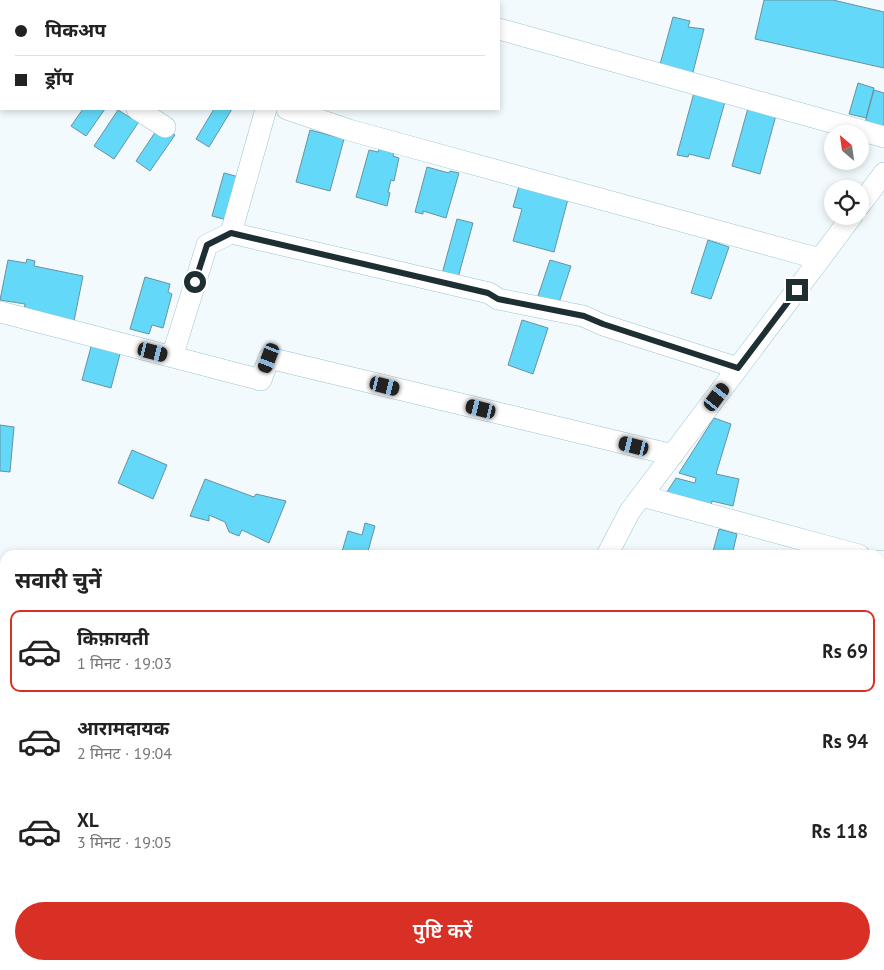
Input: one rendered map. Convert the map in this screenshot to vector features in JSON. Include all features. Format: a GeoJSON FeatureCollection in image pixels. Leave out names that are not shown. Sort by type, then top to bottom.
{"type":"FeatureCollection","features":[{"type":"Feature","properties":{"kind":"street"},"geometry":{"type":"LineString","coordinates":[[500,29],[884,137]]}},
{"type":"Feature","properties":{"kind":"street"},"geometry":{"type":"LineString","coordinates":[[138,110],[164,127]]}},
{"type":"Feature","properties":{"kind":"street"},"geometry":{"type":"LineString","coordinates":[[231,233],[266,110]]}},
{"type":"Feature","properties":{"kind":"street"},"geometry":{"type":"LineString","coordinates":[[289,110],[349,130],[820,259]]}},
{"type":"Feature","properties":{"kind":"street"},"geometry":{"type":"LineString","coordinates":[[869,194],[884,173]]}},
{"type":"Feature","properties":{"kind":"street"},"geometry":{"type":"LineString","coordinates":[[610,550],[630,511],[845,225]]}},
{"type":"Feature","properties":{"kind":"street"},"geometry":{"type":"LineString","coordinates":[[172,357],[207,245],[231,233],[488,293],[498,299],[584,316],[603,324],[738,368]]}},
{"type":"Feature","properties":{"kind":"street"},"geometry":{"type":"LineString","coordinates":[[0,312],[261,380],[269,358],[673,455]]}},
{"type":"Feature","properties":{"kind":"street"},"geometry":{"type":"LineString","coordinates":[[642,496],[841,550]]}},
{"type":"Feature","properties":{"kind":"building"},"geometry":{"type":"Polygon","coordinates":[[[764,0],[833,0],[884,12],[884,68],[755,39],[764,0]]]}},
{"type":"Feature","properties":{"kind":"building"},"geometry":{"type":"Polygon","coordinates":[[[673,17],[690,21],[688,27],[704,29],[692,76],[659,68],[673,17]]]}},
{"type":"Feature","properties":{"kind":"building"},"geometry":{"type":"Polygon","coordinates":[[[858,83],[874,88],[866,118],[849,114],[858,83]]]}},
{"type":"Feature","properties":{"kind":"building"},"geometry":{"type":"Polygon","coordinates":[[[695,89],[726,98],[709,159],[689,154],[688,157],[677,155],[695,89]]]}},
{"type":"Feature","properties":{"kind":"building"},"geometry":{"type":"Polygon","coordinates":[[[874,90],[884,93],[884,128],[865,123],[874,90]]]}},
{"type":"Feature","properties":{"kind":"building"},"geometry":{"type":"Polygon","coordinates":[[[748,108],[776,115],[760,174],[732,166],[748,108]]]}},
{"type":"Feature","properties":{"kind":"building"},"geometry":{"type":"Polygon","coordinates":[[[82,110],[104,110],[86,136],[71,126],[82,110]]]}},
{"type":"Feature","properties":{"kind":"building"},"geometry":{"type":"Polygon","coordinates":[[[118,110],[131,118],[133,115],[140,120],[114,159],[94,146],[118,110]]]}},
{"type":"Feature","properties":{"kind":"building"},"geometry":{"type":"Polygon","coordinates":[[[213,110],[231,110],[209,147],[196,139],[213,110]]]}},
{"type":"Feature","properties":{"kind":"building"},"geometry":{"type":"Polygon","coordinates":[[[160,125],[175,135],[150,171],[136,161],[160,125]]]}},
{"type":"Feature","properties":{"kind":"building"},"geometry":{"type":"Polygon","coordinates":[[[310,130],[344,139],[330,191],[296,182],[310,130]]]}},
{"type":"Feature","properties":{"kind":"building"},"geometry":{"type":"Polygon","coordinates":[[[380,147],[394,151],[393,156],[399,158],[394,181],[391,180],[388,192],[390,193],[387,206],[356,197],[369,150],[378,152],[380,147]]]}},
{"type":"Feature","properties":{"kind":"building"},"geometry":{"type":"Polygon","coordinates":[[[427,167],[449,173],[450,171],[459,173],[446,218],[423,211],[423,214],[415,212],[427,167]]]}},
{"type":"Feature","properties":{"kind":"building"},"geometry":{"type":"Polygon","coordinates":[[[224,173],[239,177],[227,220],[212,216],[224,173]]]}},
{"type":"Feature","properties":{"kind":"building"},"geometry":{"type":"Polygon","coordinates":[[[519,186],[568,199],[554,252],[513,241],[522,209],[513,207],[519,186]]]}},
{"type":"Feature","properties":{"kind":"building"},"geometry":{"type":"Polygon","coordinates":[[[457,219],[473,223],[456,285],[440,281],[457,219]]]}},
{"type":"Feature","properties":{"kind":"building"},"geometry":{"type":"Polygon","coordinates":[[[708,240],[729,247],[711,299],[691,293],[708,240]]]}},
{"type":"Feature","properties":{"kind":"building"},"geometry":{"type":"Polygon","coordinates":[[[27,259],[35,261],[34,266],[83,276],[74,321],[24,311],[25,304],[0,300],[8,260],[26,263],[27,259]]]}},
{"type":"Feature","properties":{"kind":"building"},"geometry":{"type":"Polygon","coordinates":[[[550,260],[571,266],[556,312],[535,305],[550,260]]]}},
{"type":"Feature","properties":{"kind":"building"},"geometry":{"type":"Polygon","coordinates":[[[145,277],[170,284],[168,292],[172,294],[163,328],[152,325],[149,334],[130,329],[145,277]]]}},
{"type":"Feature","properties":{"kind":"building"},"geometry":{"type":"Polygon","coordinates":[[[522,320],[548,328],[533,374],[508,365],[522,320]]]}},
{"type":"Feature","properties":{"kind":"building"},"geometry":{"type":"Polygon","coordinates":[[[92,343],[121,350],[111,388],[82,380],[92,343]]]}},
{"type":"Feature","properties":{"kind":"building"},"geometry":{"type":"Polygon","coordinates":[[[714,418],[731,424],[716,474],[739,479],[733,506],[712,501],[711,506],[665,495],[676,478],[695,483],[696,478],[679,473],[714,418]]]}},
{"type":"Feature","properties":{"kind":"building"},"geometry":{"type":"Polygon","coordinates":[[[0,425],[14,427],[10,472],[0,471],[0,425]]]}},
{"type":"Feature","properties":{"kind":"building"},"geometry":{"type":"Polygon","coordinates":[[[132,450],[167,465],[153,499],[118,483],[132,450]]]}},
{"type":"Feature","properties":{"kind":"building"},"geometry":{"type":"Polygon","coordinates":[[[205,479],[254,497],[256,494],[286,501],[269,543],[242,530],[239,536],[229,532],[225,522],[209,515],[209,521],[190,516],[205,479]]]}},
{"type":"Feature","properties":{"kind":"building"},"geometry":{"type":"Polygon","coordinates":[[[365,523],[375,526],[368,550],[342,550],[348,531],[362,535],[365,523]]]}},
{"type":"Feature","properties":{"kind":"building"},"geometry":{"type":"Polygon","coordinates":[[[719,529],[737,534],[733,550],[713,550],[719,529]]]}},
{"type":"Feature","properties":{"kind":"route"},"geometry":{"type":"LineString","coordinates":[[195,282],[207,245],[231,233],[488,293],[498,299],[584,316],[603,324],[738,368],[797,290]]}}]}
